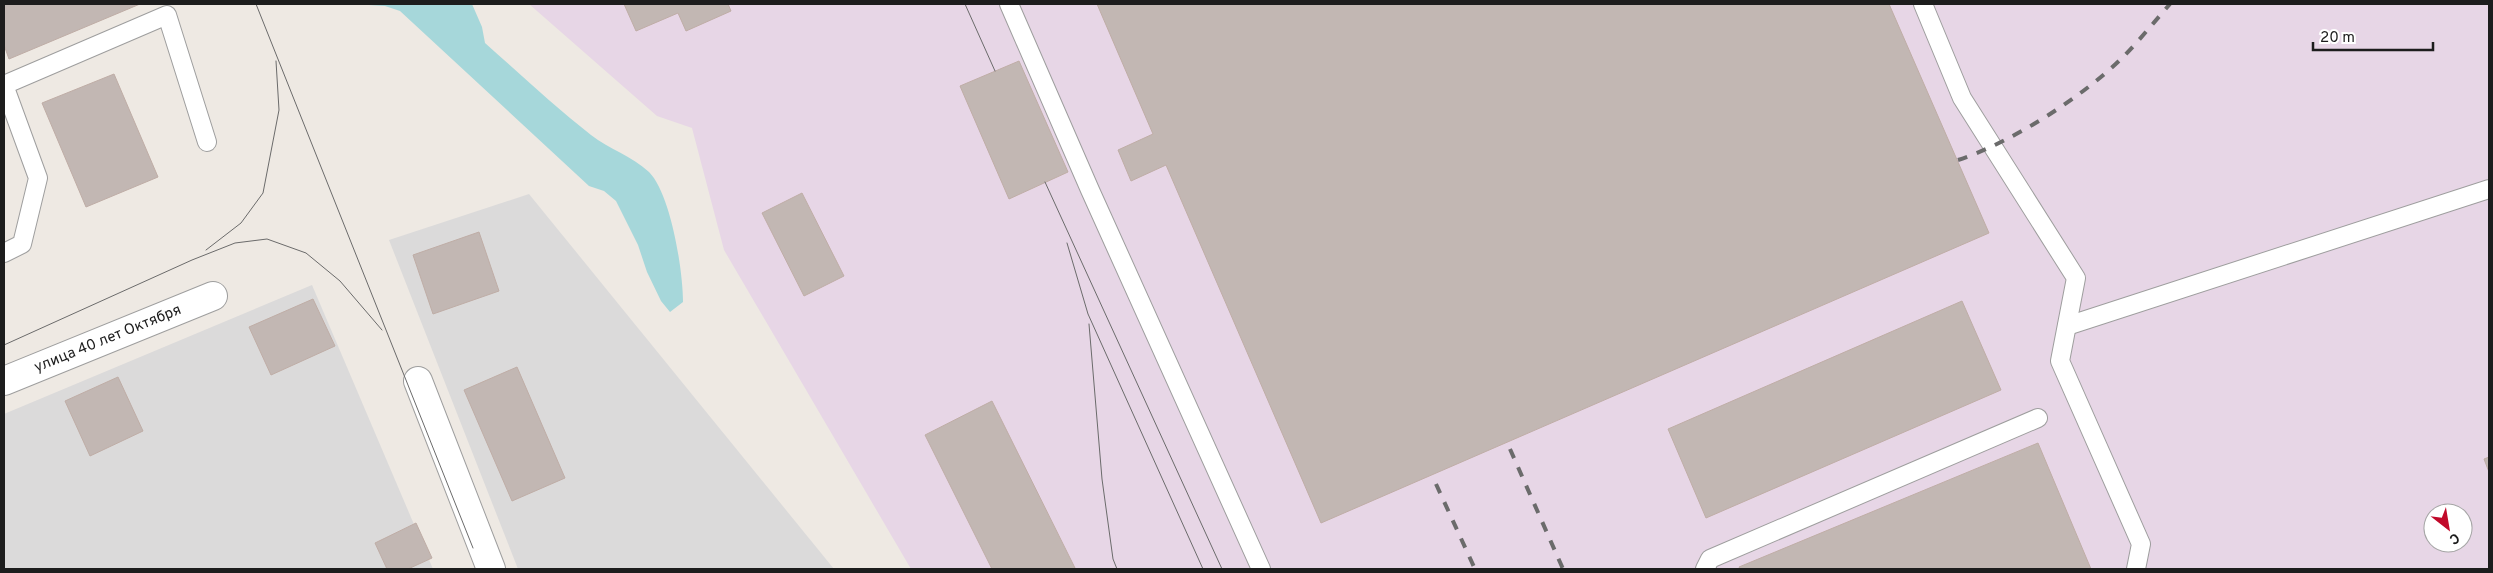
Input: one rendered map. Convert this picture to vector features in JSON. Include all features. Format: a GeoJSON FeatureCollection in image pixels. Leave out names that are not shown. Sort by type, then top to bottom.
{"type":"FeatureCollection","features":[{"type":"Feature","properties":{"kind":"street","name":"улица 40 лет Октября"},"geometry":{"type":"LineString","coordinates":[[4,381],[213,296]]}},
{"type":"Feature","properties":{"kind":"street"},"geometry":{"type":"LineString","coordinates":[[418,381],[491,569]]}},
{"type":"Feature","properties":{"kind":"lane"},"geometry":{"type":"LineString","coordinates":[[1008,4],[1262,569]]}},
{"type":"Feature","properties":{"kind":"lane"},"geometry":{"type":"LineString","coordinates":[[1923,4],[1962,98],[2076,278],[2060,361],[2141,544],[2136,569]]}},
{"type":"Feature","properties":{"kind":"lane"},"geometry":{"type":"LineString","coordinates":[[4,253],[22,244],[38,178],[4,85],[167,15],[207,142]]}},
{"type":"Feature","properties":{"kind":"lane"},"geometry":{"type":"LineString","coordinates":[[2067,326],[2489,189]]}},
{"type":"Feature","properties":{"kind":"lane"},"geometry":{"type":"LineString","coordinates":[[1705,569],[1710,559],[2038,418]]}},
{"type":"Feature","properties":{"kind":"shaded area"},"geometry":{"type":"Polygon","coordinates":[[[529,4],[2489,4],[2489,569],[911,569],[724,250],[692,128],[657,116],[529,4]]]}},
{"type":"Feature","properties":{"kind":"shaded area"},"geometry":{"type":"Polygon","coordinates":[[[529,194],[834,569],[518,569],[389,240],[529,194]]]}},
{"type":"Feature","properties":{"kind":"shaded area"},"geometry":{"type":"Polygon","coordinates":[[[312,285],[433,569],[4,569],[4,414],[312,285]]]}},
{"type":"Feature","properties":{"kind":"water"},"geometry":{"type":"Polygon","coordinates":[[[352,4],[472,4],[482,27],[485,43],[577,124],[598,140],[642,166],[657,183],[664,197],[674,234],[681,272],[683,302],[670,312],[661,301],[647,272],[638,245],[616,201],[604,191],[589,186],[400,11],[385,6],[352,4]]]}},
{"type":"Feature","properties":{"kind":"building"},"geometry":{"type":"Polygon","coordinates":[[[4,4],[140,4],[9,59],[4,45],[4,4]]]}},
{"type":"Feature","properties":{"kind":"building"},"geometry":{"type":"Polygon","coordinates":[[[624,4],[728,4],[731,11],[686,31],[678,13],[636,31],[624,4]]]}},
{"type":"Feature","properties":{"kind":"building"},"geometry":{"type":"Polygon","coordinates":[[[1097,4],[1889,4],[1989,233],[1321,523],[1166,165],[1131,181],[1118,150],[1153,134],[1097,4]]]}},
{"type":"Feature","properties":{"kind":"building"},"geometry":{"type":"Polygon","coordinates":[[[1019,61],[1068,172],[1009,199],[960,86],[1019,61]]]}},
{"type":"Feature","properties":{"kind":"building"},"geometry":{"type":"Polygon","coordinates":[[[114,74],[158,177],[86,207],[42,103],[114,74]]]}},
{"type":"Feature","properties":{"kind":"building"},"geometry":{"type":"Polygon","coordinates":[[[802,193],[844,276],[804,296],[762,213],[802,193]]]}},
{"type":"Feature","properties":{"kind":"building"},"geometry":{"type":"Polygon","coordinates":[[[479,232],[499,291],[433,314],[413,255],[479,232]]]}},
{"type":"Feature","properties":{"kind":"building"},"geometry":{"type":"Polygon","coordinates":[[[313,299],[335,346],[271,375],[249,327],[313,299]]]}},
{"type":"Feature","properties":{"kind":"building"},"geometry":{"type":"Polygon","coordinates":[[[1962,301],[2001,390],[1706,518],[1668,429],[1962,301]]]}},
{"type":"Feature","properties":{"kind":"building"},"geometry":{"type":"Polygon","coordinates":[[[517,367],[565,478],[512,501],[464,390],[517,367]]]}},
{"type":"Feature","properties":{"kind":"building"},"geometry":{"type":"Polygon","coordinates":[[[118,377],[143,431],[90,456],[65,401],[118,377]]]}},
{"type":"Feature","properties":{"kind":"building"},"geometry":{"type":"Polygon","coordinates":[[[992,401],[1075,568],[992,569],[925,435],[992,401]]]}},
{"type":"Feature","properties":{"kind":"building"},"geometry":{"type":"Polygon","coordinates":[[[2038,443],[2091,569],[1740,569],[1739,567],[2038,443]]]}},
{"type":"Feature","properties":{"kind":"building"},"geometry":{"type":"Polygon","coordinates":[[[2489,457],[2489,472],[2484,459],[2489,457]]]}},
{"type":"Feature","properties":{"kind":"building"},"geometry":{"type":"Polygon","coordinates":[[[416,523],[432,558],[408,569],[387,569],[375,543],[416,523]]]}},
{"type":"Feature","properties":{"kind":"tram line"},"geometry":{"type":"LineString","coordinates":[[256,4],[473,548]]}},
{"type":"Feature","properties":{"kind":"tram line"},"geometry":{"type":"LineString","coordinates":[[965,4],[995,71]]}},
{"type":"Feature","properties":{"kind":"tram line"},"geometry":{"type":"LineString","coordinates":[[206,250],[241,223],[263,193],[279,110],[276,61]]}},
{"type":"Feature","properties":{"kind":"tram line"},"geometry":{"type":"LineString","coordinates":[[1045,182],[1222,569]]}},
{"type":"Feature","properties":{"kind":"tram line"},"geometry":{"type":"LineString","coordinates":[[4,345],[192,260],[235,243],[267,239],[306,253],[340,281],[382,330]]}},
{"type":"Feature","properties":{"kind":"tram line"},"geometry":{"type":"LineString","coordinates":[[1067,243],[1088,314],[1203,569]]}},
{"type":"Feature","properties":{"kind":"tram line"},"geometry":{"type":"LineString","coordinates":[[1089,324],[1102,479],[1113,559],[1117,569]]}},
{"type":"Feature","properties":{"kind":"railway"},"geometry":{"type":"LineString","coordinates":[[1958,160],[2000,143],[2022,131],[2086,89],[2122,58],[2170,4]]}},
{"type":"Feature","properties":{"kind":"railway"},"geometry":{"type":"LineString","coordinates":[[1510,449],[1563,569]]}},
{"type":"Feature","properties":{"kind":"railway"},"geometry":{"type":"LineString","coordinates":[[1436,484],[1475,569]]}}]}
